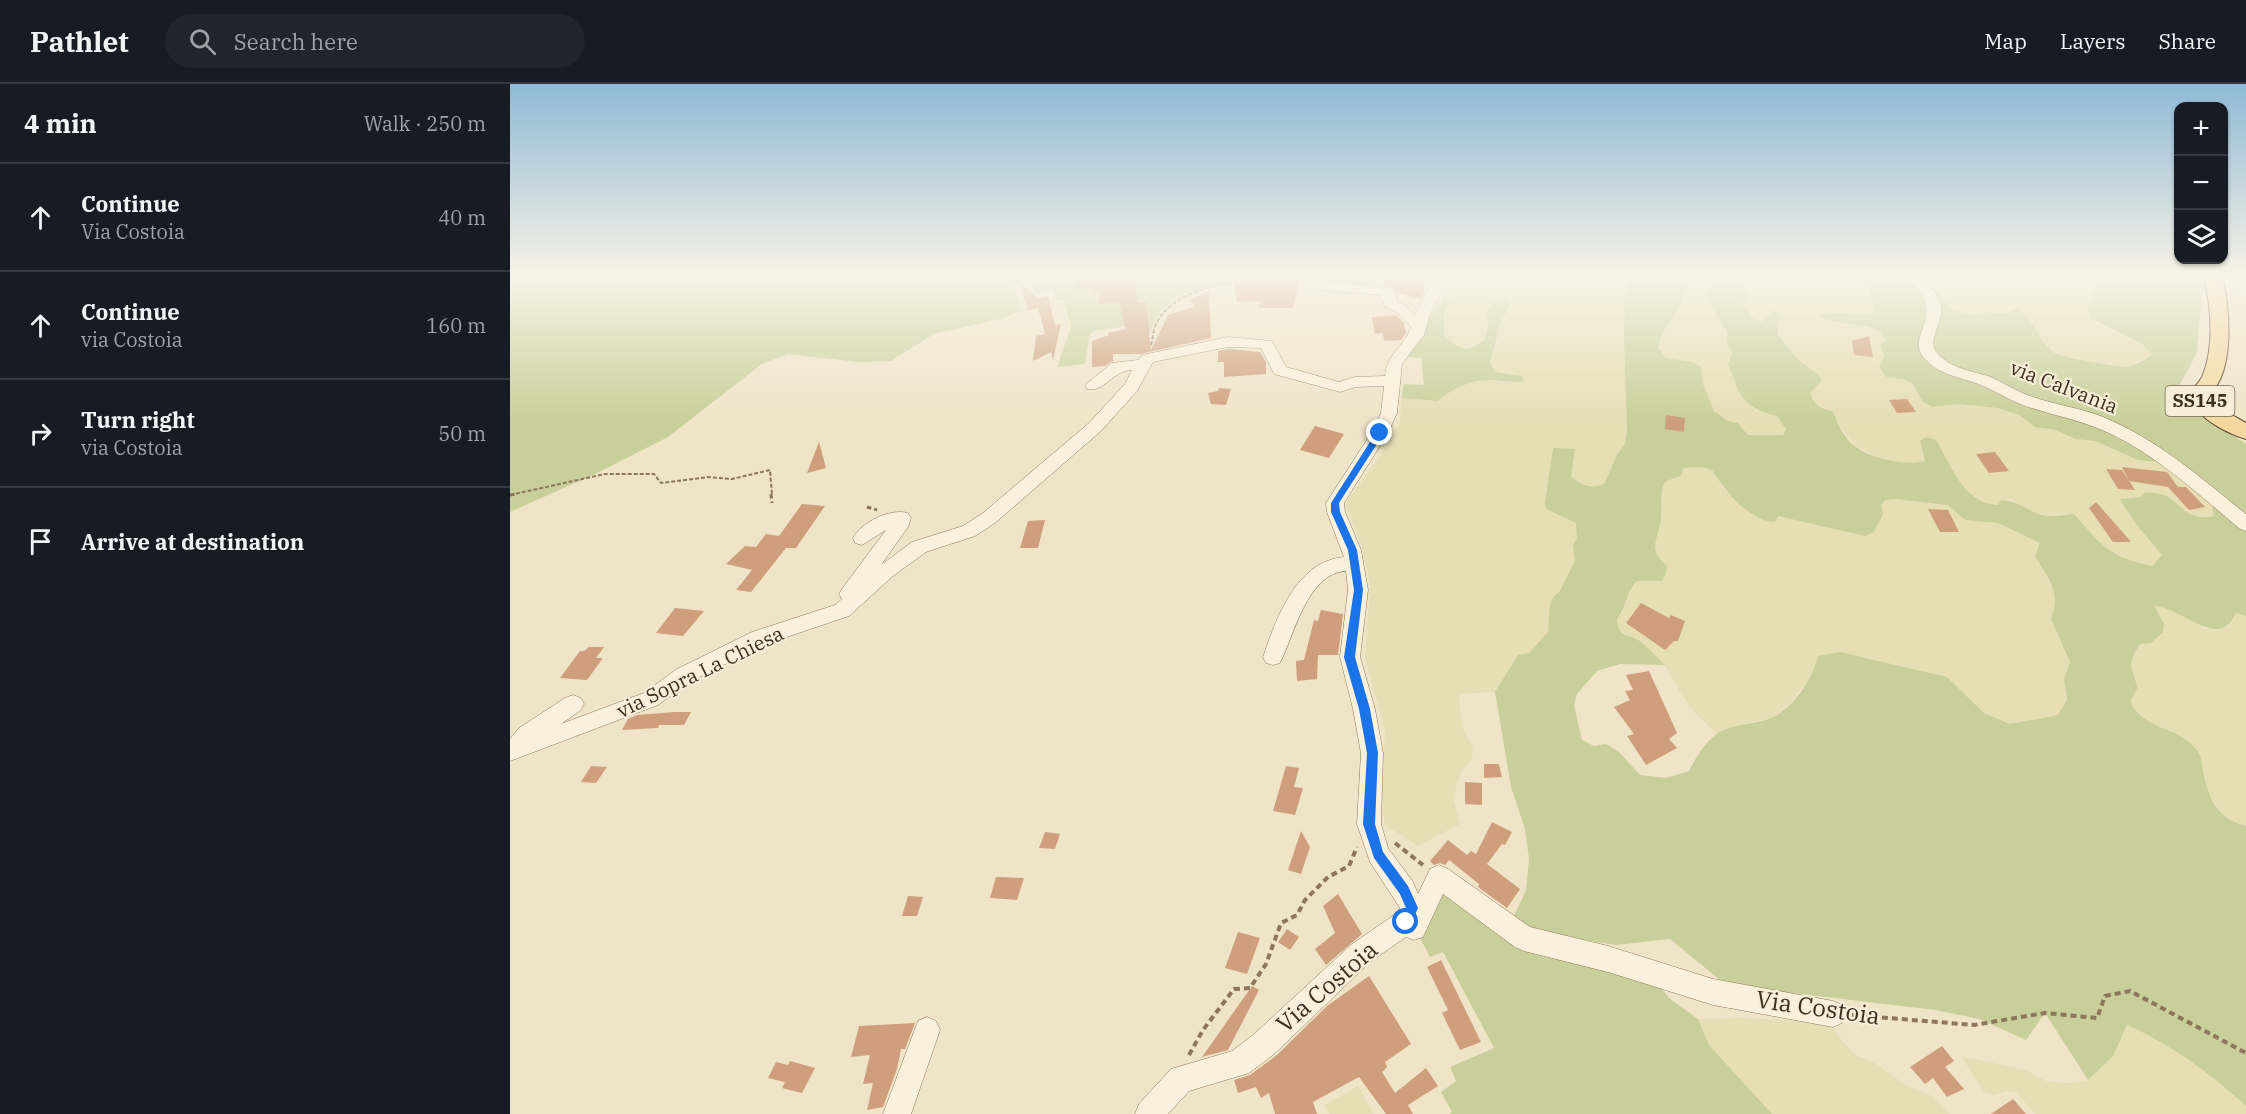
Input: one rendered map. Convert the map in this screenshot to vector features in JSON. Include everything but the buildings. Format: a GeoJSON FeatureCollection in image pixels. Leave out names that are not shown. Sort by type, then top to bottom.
{"type":"FeatureCollection","features":[{"type":"Feature","properties":{"kind":"main road","name":"SS145"},"geometry":{"type":"LineString","coordinates":[[2219,325],[2217,350],[2210,382],[2200,392],[2200,401],[2209,411],[2246,432]]}},
{"type":"Feature","properties":{"kind":"street","name":"via Calvania"},"geometry":{"type":"LineString","coordinates":[[1931,325],[1925,336],[1925,347],[1934,360],[1947,368],[1994,385],[2030,402],[2096,421],[2139,442],[2171,461],[2246,524]]}},
{"type":"Feature","properties":{"kind":"street"},"geometry":{"type":"LineString","coordinates":[[1369,824],[1372,753],[1364,709],[1350,657],[1358,590],[1352,550],[1336,512],[1335,503],[1380,433],[1389,413],[1394,363],[1416,335],[1419,326]]}},
{"type":"Feature","properties":{"kind":"street"},"geometry":{"type":"LineString","coordinates":[[1093,385],[1118,366],[1145,362],[1228,342],[1267,344],[1280,371],[1299,374],[1322,384],[1340,387],[1356,382],[1391,381]]}},
{"type":"Feature","properties":{"kind":"street","name":"via Sopra La Chiesa"},"geometry":{"type":"LineString","coordinates":[[511,755],[651,699],[684,675],[759,638],[842,611],[886,571],[919,547],[969,531],[989,518],[1095,428],[1131,387],[1145,362]]}},
{"type":"Feature","properties":{"kind":"street"},"geometry":{"type":"LineString","coordinates":[[835,614],[902,522],[902,518],[882,523],[862,538]]}},
{"type":"Feature","properties":{"kind":"street"},"geometry":{"type":"LineString","coordinates":[[1273,657],[1285,620],[1302,591],[1333,566],[1355,564]]}},
{"type":"Feature","properties":{"kind":"street","name":"via Sopra La Chiesa"},"geometry":{"type":"LineString","coordinates":[[511,755],[526,735],[573,704]]}},
{"type":"Feature","properties":{"kind":"street","name":"Via Costoia"},"geometry":{"type":"LineString","coordinates":[[1181,1079],[1239,1063],[1263,1045],[1302,1006],[1371,946],[1406,922],[1412,908],[1404,890],[1378,854],[1369,824]]}},
{"type":"Feature","properties":{"kind":"street"},"geometry":{"type":"LineString","coordinates":[[1371,946],[1389,945],[1411,933],[1439,877]]}},
{"type":"Feature","properties":{"kind":"street","name":"Via Costoia"},"geometry":{"type":"LineString","coordinates":[[1439,877],[1524,938],[1608,959],[1713,992],[1833,1014]]}},
{"type":"Feature","properties":{"kind":"street"},"geometry":{"type":"LineString","coordinates":[[897,1114],[927,1030]]}},
{"type":"Feature","properties":{"kind":"street"},"geometry":{"type":"LineString","coordinates":[[1149,1114],[1181,1079]]}},
{"type":"Feature","properties":{"kind":"path"},"geometry":{"type":"LineString","coordinates":[[1145,362],[1156,325]]}},
{"type":"Feature","properties":{"kind":"path"},"geometry":{"type":"LineString","coordinates":[[510,495],[605,474],[654,474],[661,483],[708,477],[732,479],[770,470],[772,503]]}},
{"type":"Feature","properties":{"kind":"path"},"geometry":{"type":"LineString","coordinates":[[1181,1079],[1183,1066],[1203,1029],[1221,1003],[1234,989],[1250,988],[1266,964],[1281,923],[1297,915],[1305,900],[1328,877],[1349,866],[1354,850],[1369,824]]}},
{"type":"Feature","properties":{"kind":"path"},"geometry":{"type":"LineString","coordinates":[[1396,844],[1439,877]]}},
{"type":"Feature","properties":{"kind":"path","name":"Via Costoia"},"geometry":{"type":"LineString","coordinates":[[1833,1014],[1974,1025],[2045,1013],[2097,1018],[2105,996],[2130,991],[2246,1053]]}},
{"type":"Feature","properties":{"kind":"shaded area"},"geometry":{"type":"Polygon","coordinates":[[[1444,325],[1487,325],[1482,342],[1461,348],[1453,346],[1444,336],[1444,325]]]}},
{"type":"Feature","properties":{"kind":"shaded area"},"geometry":{"type":"Polygon","coordinates":[[[1499,325],[1624,325],[1627,431],[1625,444],[1617,455],[1604,484],[1596,487],[1576,482],[1553,448],[1545,502],[1547,509],[1577,523],[1577,538],[1573,545],[1575,561],[1550,605],[1549,632],[1537,647],[1529,653],[1518,655],[1495,692],[1459,694],[1462,727],[1473,747],[1472,759],[1461,771],[1453,798],[1460,824],[1418,846],[1385,825],[1381,805],[1385,731],[1365,657],[1370,584],[1361,543],[1346,506],[1400,423],[1401,398],[1437,401],[1449,392],[1470,382],[1487,380],[1514,383],[1513,373],[1495,372],[1490,361],[1497,345],[1499,325]]]}},
{"type":"Feature","properties":{"kind":"shaded area"},"geometry":{"type":"Polygon","coordinates":[[[1666,325],[1722,325],[1727,332],[1727,342],[1732,354],[1728,364],[1744,400],[1756,411],[1777,416],[1786,429],[1784,435],[1748,435],[1738,423],[1728,421],[1714,411],[1703,384],[1701,367],[1693,362],[1666,358],[1658,347],[1661,332],[1666,325]]]}},
{"type":"Feature","properties":{"kind":"shaded area"},"geometry":{"type":"Polygon","coordinates":[[[1764,325],[1860,325],[1878,331],[1884,336],[1884,356],[1879,367],[1886,377],[1904,379],[1913,384],[1923,402],[1932,407],[1959,404],[1998,408],[2019,415],[2035,427],[2056,430],[2075,439],[2095,441],[2116,451],[2169,463],[2211,502],[2214,516],[2193,516],[2182,510],[2168,496],[2121,499],[2135,523],[2162,555],[2152,566],[2127,561],[2100,543],[2074,514],[2043,515],[2021,507],[2012,500],[2002,500],[1998,505],[1988,505],[1977,501],[1959,480],[1936,440],[1926,461],[1917,464],[1885,460],[1856,446],[1839,426],[1833,411],[1815,405],[1809,393],[1818,374],[1798,360],[1777,334],[1764,325]]]}},
{"type":"Feature","properties":{"kind":"shaded area"},"geometry":{"type":"Polygon","coordinates":[[[2034,325],[2100,325],[2142,344],[2152,355],[2126,368],[2065,358],[2050,349],[2040,338],[2034,325]]]}},
{"type":"Feature","properties":{"kind":"shaded area"},"geometry":{"type":"Polygon","coordinates":[[[1703,467],[1712,470],[1725,491],[1734,496],[1746,510],[1789,517],[1810,524],[1831,526],[1865,536],[1885,500],[1895,499],[1948,505],[1965,520],[1998,523],[2040,543],[2035,556],[2055,592],[2057,604],[2051,619],[2070,662],[2064,679],[2067,700],[2058,715],[2010,724],[1984,713],[1947,677],[1840,652],[1818,656],[1813,674],[1788,706],[1771,718],[1747,723],[1717,734],[1695,713],[1681,694],[1665,665],[1638,640],[1626,637],[1618,628],[1617,619],[1623,612],[1631,587],[1637,580],[1661,581],[1659,559],[1654,542],[1661,519],[1660,496],[1665,482],[1675,479],[1683,468],[1703,467]]]}},
{"type":"Feature","properties":{"kind":"shaded area"},"geometry":{"type":"Polygon","coordinates":[[[2155,606],[2167,607],[2205,629],[2226,628],[2232,623],[2236,613],[2246,616],[2246,826],[2223,816],[2208,793],[2199,752],[2161,726],[2145,721],[2133,711],[2129,701],[2138,687],[2130,665],[2140,644],[2164,624],[2155,606]]]}},
{"type":"Feature","properties":{"kind":"shaded area"},"geometry":{"type":"Polygon","coordinates":[[[1741,1018],[1830,1022],[1842,1041],[1857,1056],[1873,1062],[1906,1085],[1932,1096],[1950,1114],[1772,1114],[1709,1045],[1698,1019],[1741,1018]]]}},
{"type":"Feature","properties":{"kind":"shaded area"},"geometry":{"type":"Polygon","coordinates":[[[2127,1025],[2158,1039],[2218,1080],[2246,1106],[2246,1114],[2035,1114],[2017,1093],[2007,1091],[1993,1095],[1984,1092],[1961,1056],[2025,1070],[2048,1082],[2072,1083],[2088,1080],[2113,1056],[2127,1025]]]}},
{"type":"Feature","properties":{"kind":"shaded area"},"geometry":{"type":"Polygon","coordinates":[[[1358,1086],[1373,1114],[1329,1114],[1325,1105],[1358,1086]]]}},
{"type":"Feature","properties":{"kind":"green space"},"geometry":{"type":"Polygon","coordinates":[[[510,325],[974,325],[934,334],[891,361],[858,362],[788,354],[762,364],[668,437],[593,475],[510,512],[510,325]]]}},
{"type":"Feature","properties":{"kind":"green space"},"geometry":{"type":"Polygon","coordinates":[[[1070,325],[1153,325],[1149,333],[1129,334],[1128,326],[1094,331],[1090,334],[1085,364],[1057,367],[1070,325]]]}},
{"type":"Feature","properties":{"kind":"green space"},"geometry":{"type":"Polygon","coordinates":[[[1427,325],[1444,325],[1444,336],[1458,347],[1467,348],[1484,340],[1488,325],[1500,325],[1490,361],[1495,372],[1522,376],[1523,382],[1489,380],[1468,383],[1437,401],[1401,398],[1404,384],[1424,385],[1421,358],[1406,357],[1424,335],[1427,325]]]}},
{"type":"Feature","properties":{"kind":"green space"},"geometry":{"type":"Polygon","coordinates":[[[1624,325],[1668,325],[1658,348],[1666,358],[1693,362],[1701,367],[1703,384],[1714,411],[1728,421],[1738,423],[1748,435],[1783,435],[1786,429],[1777,416],[1756,409],[1744,399],[1740,392],[1728,364],[1732,354],[1727,342],[1727,332],[1723,325],[1779,325],[1777,334],[1798,360],[1818,374],[1822,380],[1810,393],[1814,401],[1821,408],[1833,411],[1844,434],[1855,447],[1874,456],[1896,462],[1917,463],[1925,461],[1920,441],[1926,437],[1936,440],[1960,482],[1976,498],[1998,505],[2001,500],[2012,502],[2041,515],[2074,514],[2108,549],[2126,559],[2152,566],[2162,555],[2135,523],[2120,499],[2141,497],[2145,492],[2164,495],[2194,515],[2214,516],[2211,502],[2169,463],[2138,460],[2095,441],[2075,439],[2056,430],[2035,427],[2019,415],[1998,408],[1959,404],[1932,407],[1923,402],[1913,384],[1904,379],[1886,377],[1879,367],[1884,356],[1880,345],[1885,341],[1881,334],[1875,329],[1854,325],[2033,325],[2055,353],[2091,362],[2127,367],[2152,354],[2142,344],[2103,325],[2199,325],[2197,353],[2178,388],[2198,412],[2246,444],[2246,616],[2236,613],[2229,624],[2221,629],[2211,628],[2166,608],[2155,606],[2164,624],[2163,632],[2151,643],[2140,644],[2132,660],[2132,669],[2138,687],[2130,701],[2142,717],[2180,736],[2196,749],[2201,759],[2211,799],[2227,818],[2246,826],[2246,1106],[2190,1061],[2160,1041],[2127,1025],[2113,1056],[2088,1080],[2045,1013],[2026,1040],[1979,1019],[1935,1010],[1726,985],[1670,939],[1616,945],[1541,933],[1513,918],[1526,890],[1529,859],[1525,829],[1511,787],[1495,692],[1518,655],[1529,653],[1548,632],[1550,605],[1553,597],[1560,591],[1575,561],[1573,545],[1577,538],[1576,523],[1546,509],[1553,448],[1575,449],[1571,476],[1582,484],[1595,486],[1604,484],[1617,455],[1625,444],[1627,431],[1624,325]],[[1703,467],[1683,468],[1682,475],[1665,482],[1661,496],[1661,519],[1655,544],[1657,554],[1667,566],[1666,574],[1661,581],[1637,581],[1617,619],[1622,633],[1640,641],[1665,665],[1620,664],[1597,671],[1577,694],[1574,705],[1582,740],[1594,746],[1606,744],[1619,752],[1640,775],[1666,778],[1689,771],[1701,751],[1717,734],[1723,730],[1771,718],[1779,713],[1801,692],[1818,656],[1840,652],[1947,677],[1984,713],[2010,724],[2058,715],[2067,700],[2064,679],[2070,662],[2051,619],[2055,601],[2052,586],[2035,556],[2040,543],[1998,523],[1965,520],[1948,505],[1895,499],[1885,500],[1881,506],[1883,514],[1874,532],[1865,536],[1778,516],[1775,522],[1747,511],[1724,487],[1712,470],[1703,467]]]}},
{"type":"Feature","properties":{"kind":"green space"},"geometry":{"type":"Polygon","coordinates":[[[1439,890],[1523,951],[1548,958],[1629,969],[1658,984],[1669,998],[1698,1019],[1709,1045],[1772,1114],[1449,1114],[1452,1112],[1441,1092],[1456,1081],[1450,1067],[1494,1048],[1443,952],[1430,957],[1418,934],[1439,890]]]}},
{"type":"Feature","properties":{"kind":"route"},"geometry":{"type":"LineString","coordinates":[[1380,433],[1335,503],[1336,512],[1352,550],[1358,590],[1350,657],[1364,709],[1372,753],[1369,824],[1378,854],[1404,890],[1412,908],[1406,922]]}}]}
